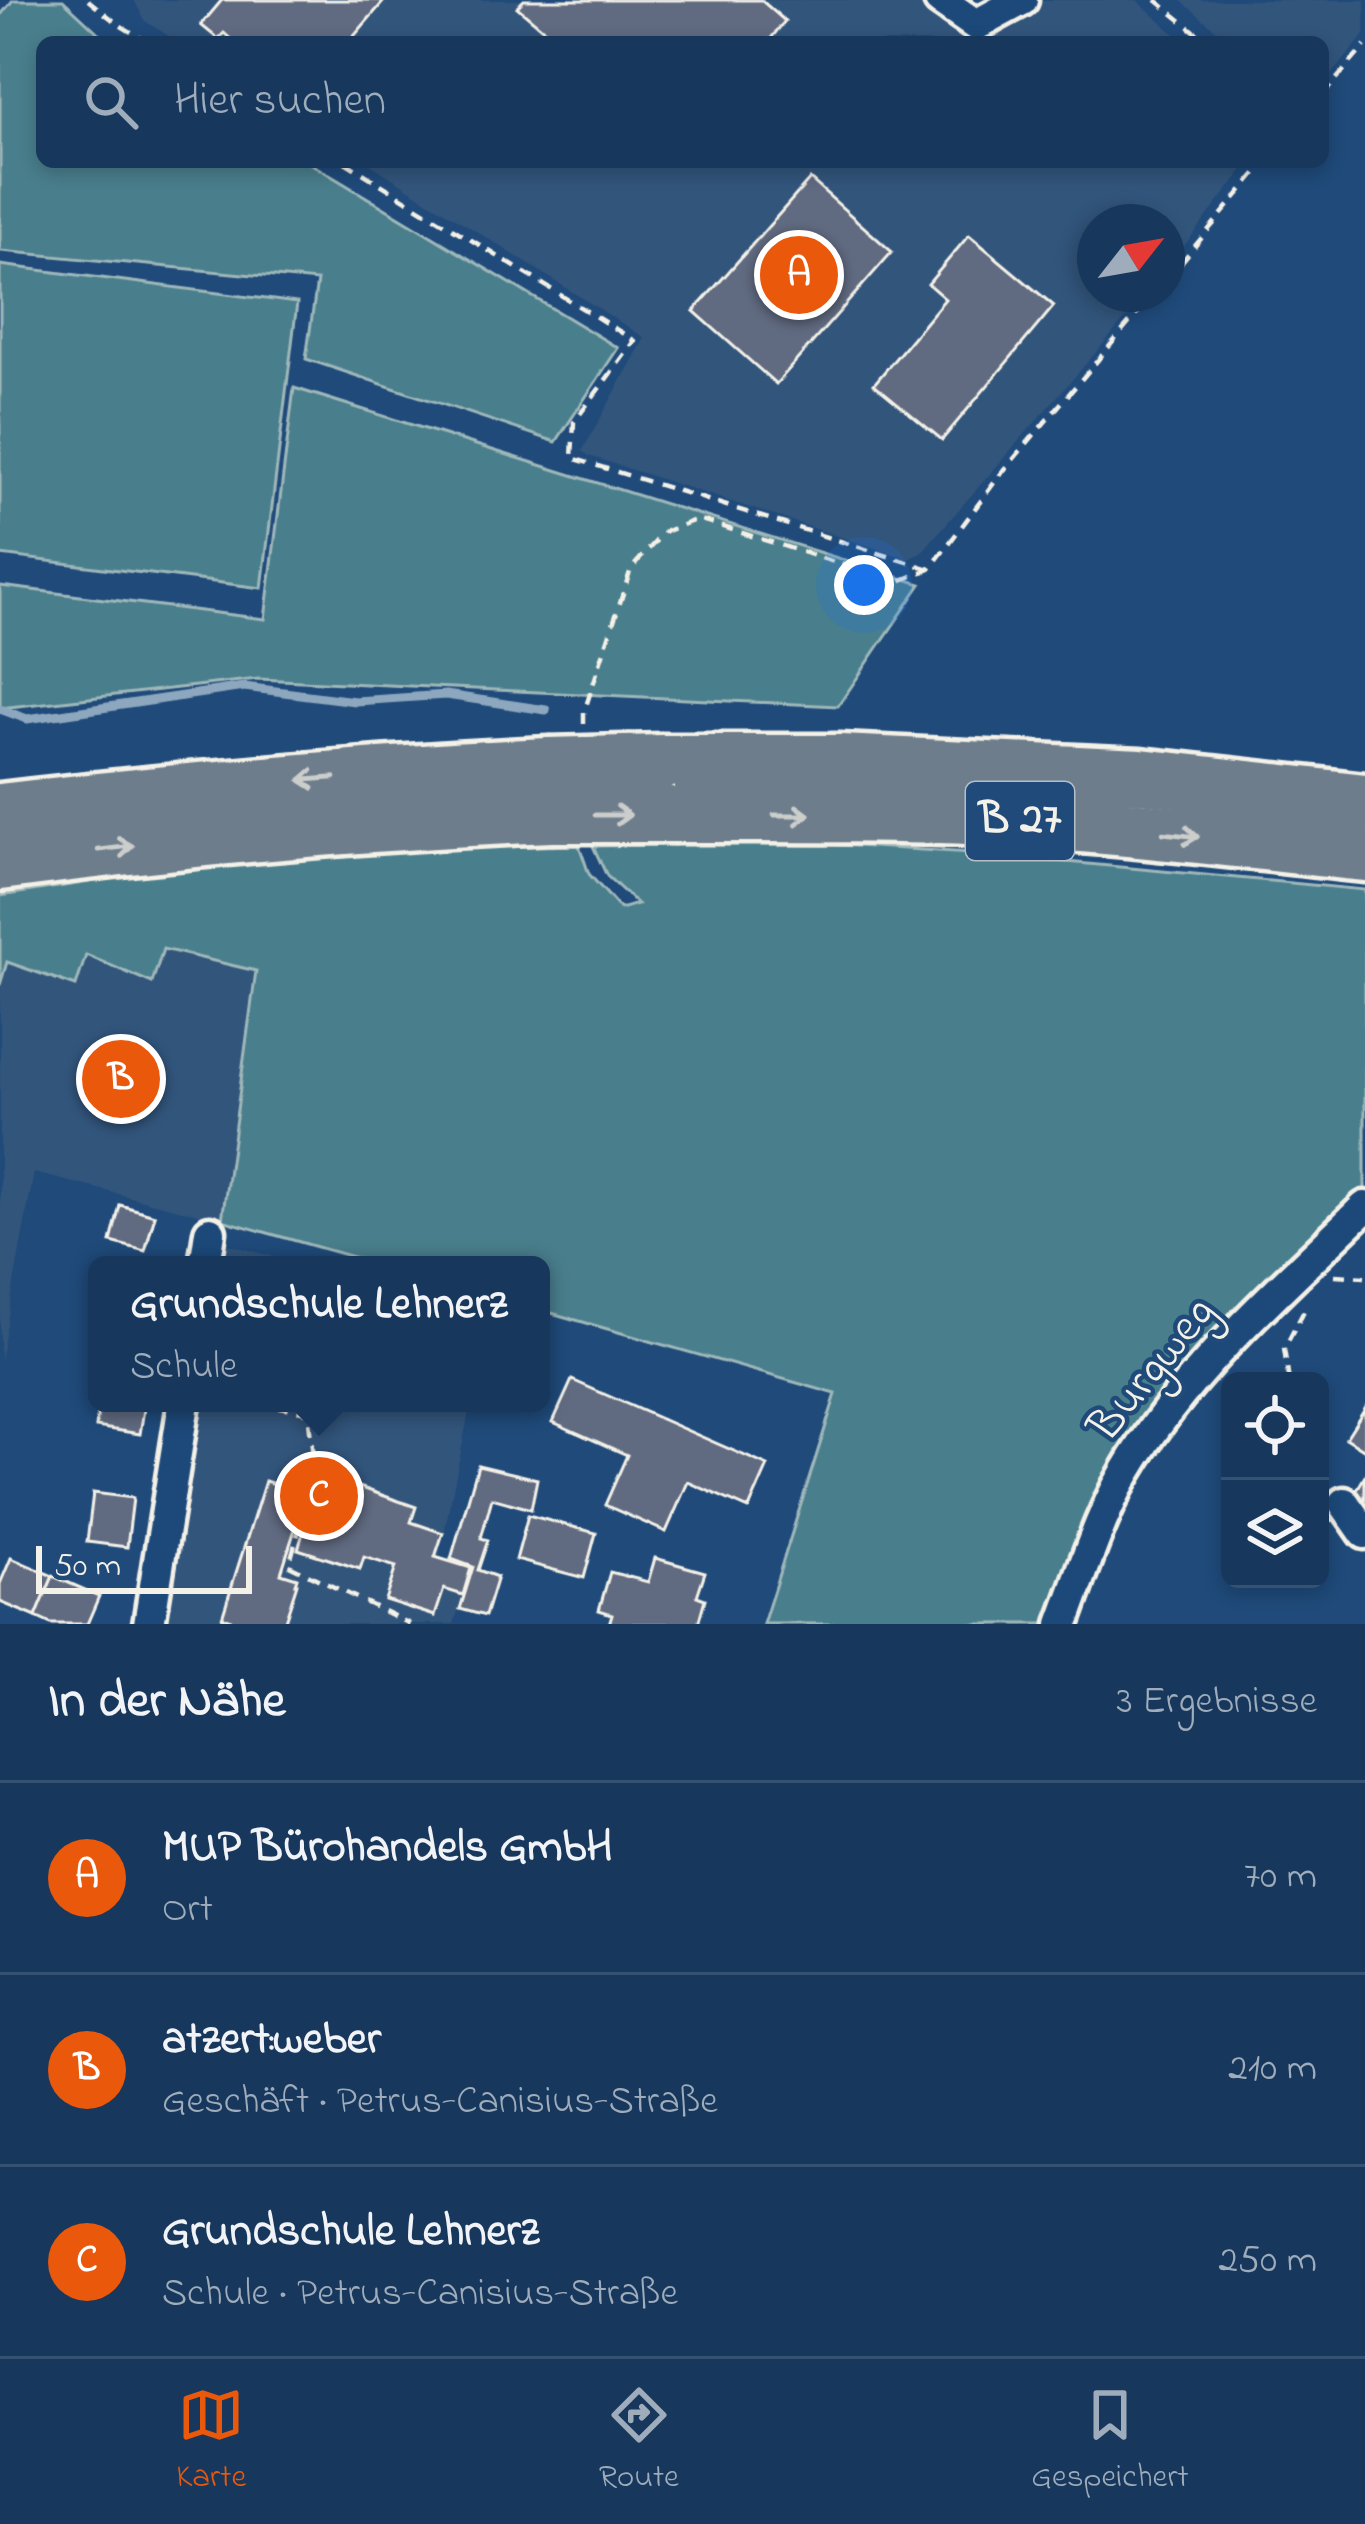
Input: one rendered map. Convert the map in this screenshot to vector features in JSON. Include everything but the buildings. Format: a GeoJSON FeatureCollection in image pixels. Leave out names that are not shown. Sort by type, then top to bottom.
{"type":"FeatureCollection","features":[{"type":"Feature","properties":{"kind":"highway","name":"B 27"},"geometry":{"type":"LineString","coordinates":[[0,863],[284,830],[550,790],[663,762],[840,762],[1140,776],[1365,801]]}},
{"type":"Feature","properties":{"kind":"highway","name":"B 27"},"geometry":{"type":"LineString","coordinates":[[0,811],[429,770],[674,815],[989,819],[1365,854]]}},
{"type":"Feature","properties":{"kind":"street"},"geometry":{"type":"LineString","coordinates":[[940,0],[976,25],[1022,0]]}},
{"type":"Feature","properties":{"kind":"street","name":"Burgweg"},"geometry":{"type":"LineString","coordinates":[[1063,1624],[1118,1488],[1165,1413],[1239,1330],[1365,1207]]}},
{"type":"Feature","properties":{"kind":"street"},"geometry":{"type":"LineString","coordinates":[[206,1256],[210,1232]]}},
{"type":"Feature","properties":{"kind":"street"},"geometry":{"type":"LineString","coordinates":[[148,1624],[183,1412]]}},
{"type":"Feature","properties":{"kind":"street"},"geometry":{"type":"LineString","coordinates":[[1344,1504],[1365,1533]]}},
{"type":"Feature","properties":{"kind":"path"},"geometry":{"type":"LineString","coordinates":[[88,0],[138,36]]}},
{"type":"Feature","properties":{"kind":"path"},"geometry":{"type":"LineString","coordinates":[[1156,0],[1201,36]]}},
{"type":"Feature","properties":{"kind":"path"},"geometry":{"type":"LineString","coordinates":[[1329,88],[1365,46]]}},
{"type":"Feature","properties":{"kind":"path"},"geometry":{"type":"LineString","coordinates":[[355,168],[634,341],[574,422],[572,458],[930,569]]}},
{"type":"Feature","properties":{"kind":"path"},"geometry":{"type":"LineString","coordinates":[[1185,258],[1262,168]]}},
{"type":"Feature","properties":{"kind":"path"},"geometry":{"type":"LineString","coordinates":[[584,712],[631,569],[664,532],[698,519],[897,582],[930,569],[1000,476],[1139,312]]}},
{"type":"Feature","properties":{"kind":"path"},"geometry":{"type":"LineString","coordinates":[[1323,1285],[1334,1276],[1365,1276]]}},
{"type":"Feature","properties":{"kind":"path"},"geometry":{"type":"LineString","coordinates":[[1288,1372],[1284,1349],[1312,1295]]}},
{"type":"Feature","properties":{"kind":"path"},"geometry":{"type":"LineString","coordinates":[[308,1412],[315,1474],[289,1564],[410,1624]]}},
{"type":"Feature","properties":{"kind":"shaded area"},"geometry":{"type":"Polygon","coordinates":[[[134,0],[1137,0],[1177,36],[169,36],[145,21],[134,0]]]}},
{"type":"Feature","properties":{"kind":"shaded area"},"geometry":{"type":"Polygon","coordinates":[[[1180,0],[1365,0],[1365,34],[1329,79],[1329,36],[1224,36],[1180,0]]]}},
{"type":"Feature","properties":{"kind":"shaded area"},"geometry":{"type":"Polygon","coordinates":[[[376,168],[1245,168],[1185,245],[1185,204],[1077,204],[1077,312],[1131,312],[921,553],[909,559],[582,451],[645,338],[376,168]]]}},
{"type":"Feature","properties":{"kind":"shaded area"},"geometry":{"type":"Polygon","coordinates":[[[162,949],[257,971],[222,1220],[34,1173],[0,1362],[0,985],[6,961],[75,986],[85,955],[152,982],[162,949]]]}},
{"type":"Feature","properties":{"kind":"shaded area"},"geometry":{"type":"Polygon","coordinates":[[[225,1243],[270,1256],[223,1256],[225,1243]]]}},
{"type":"Feature","properties":{"kind":"shaded area"},"geometry":{"type":"Polygon","coordinates":[[[201,1412],[469,1412],[439,1557],[471,1568],[454,1624],[161,1624],[201,1412]]]}},
{"type":"Feature","properties":{"kind":"green space"},"geometry":{"type":"Polygon","coordinates":[[[13,0],[63,0],[102,36],[36,36],[36,168],[318,168],[618,348],[556,442],[306,359],[317,281],[0,251],[0,16],[13,0]]]}},
{"type":"Feature","properties":{"kind":"green space"},"geometry":{"type":"Polygon","coordinates":[[[0,265],[297,303],[262,588],[0,555],[0,265]]]}},
{"type":"Feature","properties":{"kind":"green space"},"geometry":{"type":"Polygon","coordinates":[[[294,388],[921,584],[838,706],[258,679],[0,708],[0,586],[265,619],[294,388]]]}},
{"type":"Feature","properties":{"kind":"green space"},"geometry":{"type":"Polygon","coordinates":[[[805,843],[972,853],[1365,890],[1365,1198],[1158,1410],[1052,1624],[763,1624],[836,1394],[550,1313],[550,1256],[349,1256],[222,1220],[256,971],[163,949],[152,983],[86,955],[76,986],[7,962],[0,985],[0,896],[154,872],[409,849],[579,845],[589,874],[620,909],[637,904],[607,876],[593,846],[805,843]]]}},
{"type":"Feature","properties":{"kind":"waterway"},"geometry":{"type":"LineString","coordinates":[[0,709],[27,719],[244,687],[355,701],[446,695],[546,710]]}},
{"type":"Feature","properties":{"kind":"place","name":"MUP Bürohandels GmbH"},"geometry":{"type":"Point","coordinates":[799,275]}},
{"type":"Feature","properties":{"kind":"place","name":"atzert:weber"},"geometry":{"type":"Point","coordinates":[121,1079]}},
{"type":"Feature","properties":{"kind":"place","name":"Grundschule Lehnerz"},"geometry":{"type":"Point","coordinates":[319,1496]}}]}
